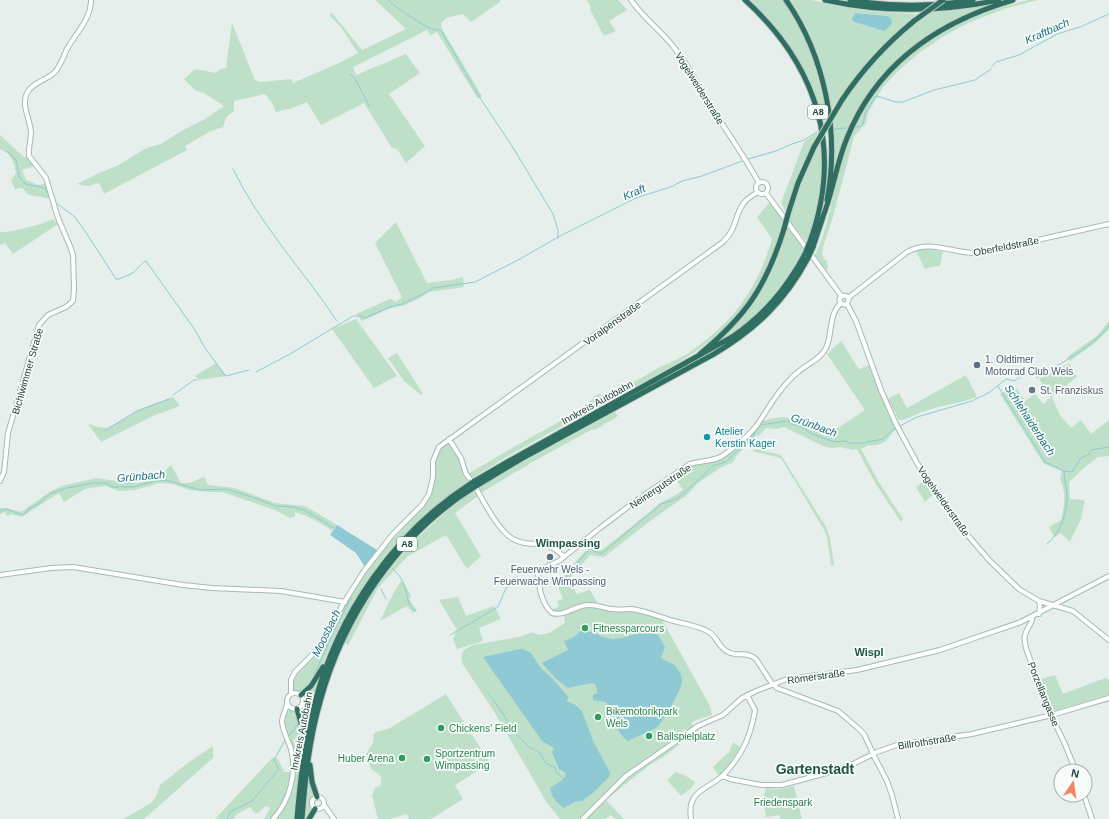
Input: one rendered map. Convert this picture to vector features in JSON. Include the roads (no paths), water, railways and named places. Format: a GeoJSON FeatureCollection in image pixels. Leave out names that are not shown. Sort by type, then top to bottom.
{"type":"FeatureCollection","features":[{"type":"Feature","properties":{"kind":"highway","name":"Innkreis Autobahn"},"geometry":{"type":"LineString","coordinates":[[745,0],[772,27],[788,47],[806,78],[818,111],[824,146],[825,178],[820,210],[811,246]]}},
{"type":"Feature","properties":{"kind":"highway","name":"Innkreis Autobahn"},"geometry":{"type":"LineString","coordinates":[[297,819],[315,702],[329,658],[341,631],[358,601],[375,575],[393,552],[429,515],[509,461],[714,354],[742,336],[763,319],[780,301],[792,285],[807,256],[822,219],[828,191],[831,166],[831,140],[822,79],[803,30],[786,0]]}},
{"type":"Feature","properties":{"kind":"highway"},"geometry":{"type":"LineString","coordinates":[[825,0],[866,7],[910,10],[966,6],[999,0]]}},
{"type":"Feature","properties":{"kind":"highway"},"geometry":{"type":"LineString","coordinates":[[850,0],[873,3],[928,5],[973,0]]}},
{"type":"Feature","properties":{"kind":"highway"},"geometry":{"type":"LineString","coordinates":[[689,362],[717,340],[738,319],[758,291],[773,262],[798,184],[814,147],[842,100],[859,76],[877,56],[914,21],[943,0]]}},
{"type":"Feature","properties":{"kind":"highway"},"geometry":{"type":"LineString","coordinates":[[822,219],[830,197],[843,147],[868,98],[887,74],[914,48],[944,27],[970,15],[1013,0]]}},
{"type":"Feature","properties":{"kind":"highway","name":"Innkreis Autobahn"},"geometry":{"type":"LineString","coordinates":[[614,406],[732,337],[760,315],[775,300],[807,256]]}},
{"type":"Feature","properties":{"kind":"highway","name":"Innkreis Autobahn"},"geometry":{"type":"LineString","coordinates":[[302,819],[307,755],[320,703],[342,640],[364,601],[382,574],[413,537],[473,485]]}},
{"type":"Feature","properties":{"kind":"highway"},"geometry":{"type":"LineString","coordinates":[[296,694],[306,692],[315,682],[329,658]]}},
{"type":"Feature","properties":{"kind":"highway"},"geometry":{"type":"LineString","coordinates":[[297,709],[303,730],[312,782],[317,797]]}},
{"type":"Feature","properties":{"kind":"highway"},"geometry":{"type":"LineString","coordinates":[[309,819],[315,809]]}},
{"type":"Feature","properties":{"kind":"street","name":"Bichlwimmer Straße"},"geometry":{"type":"LineString","coordinates":[[0,481],[4,472],[8,433],[39,325],[48,315],[66,307],[72,302],[74,288],[70,246],[58,218],[46,178],[29,156],[31,132],[25,98],[29,89],[52,74],[59,67],[67,50],[87,17],[91,0]]}},
{"type":"Feature","properties":{"kind":"street","name":"Vogelweiderstraße"},"geometry":{"type":"LineString","coordinates":[[631,0],[681,56],[759,183]]}},
{"type":"Feature","properties":{"kind":"street"},"geometry":{"type":"LineString","coordinates":[[764,182],[767,184],[768,190],[766,193],[762,194],[758,192],[756,188],[759,183],[764,182]]}},
{"type":"Feature","properties":{"kind":"street","name":"Voralpenstraße"},"geometry":{"type":"LineString","coordinates":[[296,694],[292,687],[291,680],[294,672],[321,646],[345,602],[378,551],[422,505],[431,489],[433,461],[439,446],[718,247],[727,239],[732,231],[741,206],[745,201],[758,192]]}},
{"type":"Feature","properties":{"kind":"street"},"geometry":{"type":"LineString","coordinates":[[766,193],[842,297],[840,300],[841,303],[847,304],[848,298],[846,296],[842,297]]}},
{"type":"Feature","properties":{"kind":"street","name":"Oberfeldstraße"},"geometry":{"type":"LineString","coordinates":[[848,298],[907,252],[918,247],[930,246],[968,253],[980,253],[1109,224]]}},
{"type":"Feature","properties":{"kind":"street","name":"Neinergutstraße"},"geometry":{"type":"LineString","coordinates":[[772,684],[753,656],[728,652],[708,631],[632,609],[614,610],[585,605],[562,614],[555,614],[550,611],[543,598],[538,581],[538,573],[559,561],[631,505],[688,466],[697,462],[713,460],[726,454],[754,428],[784,385],[797,372],[822,354],[828,343],[834,312],[841,303]]}},
{"type":"Feature","properties":{"kind":"street","name":"Vogelweiderstraße"},"geometry":{"type":"LineString","coordinates":[[847,304],[858,325],[881,390],[898,427],[917,463],[965,533],[1014,586],[1039,602],[1073,611],[1109,640]]}},
{"type":"Feature","properties":{"kind":"street"},"geometry":{"type":"LineString","coordinates":[[449,439],[461,458],[466,474],[497,521],[510,536],[513,539],[523,542],[547,544],[564,557]]}},
{"type":"Feature","properties":{"kind":"street"},"geometry":{"type":"LineString","coordinates":[[0,575],[51,568],[73,567],[183,585],[212,588],[281,591],[345,602]]}},
{"type":"Feature","properties":{"kind":"street","name":"Römerstraße"},"geometry":{"type":"LineString","coordinates":[[583,819],[626,776],[697,726],[723,715],[742,698],[748,695],[772,684],[791,679],[857,670],[925,654],[1015,624],[1039,614],[1052,605],[1109,576]]}},
{"type":"Feature","properties":{"kind":"street"},"geometry":{"type":"LineString","coordinates":[[1039,602],[1039,614]]}},
{"type":"Feature","properties":{"kind":"street","name":"Porzellangasse"},"geometry":{"type":"LineString","coordinates":[[1033,616],[1025,631],[1024,641],[1046,704],[1073,763]]}},
{"type":"Feature","properties":{"kind":"street"},"geometry":{"type":"LineString","coordinates":[[772,684],[784,692],[840,712],[853,722],[864,734],[889,787],[898,819]]}},
{"type":"Feature","properties":{"kind":"street"},"geometry":{"type":"LineString","coordinates":[[273,819],[283,807],[287,799],[292,775],[292,755],[282,723],[287,698],[296,694],[303,698],[301,707],[297,709],[291,708],[287,704]]}},
{"type":"Feature","properties":{"kind":"street"},"geometry":{"type":"LineString","coordinates":[[691,819],[690,808],[694,797],[699,792],[724,776],[748,739],[755,710],[748,695]]}},
{"type":"Feature","properties":{"kind":"street","name":"Billrothstraße"},"geometry":{"type":"LineString","coordinates":[[724,776],[730,779],[761,785],[782,785],[834,771],[873,754],[903,744],[972,734],[1052,715],[1109,698]]}},
{"type":"Feature","properties":{"kind":"street"},"geometry":{"type":"LineString","coordinates":[[285,712],[291,708]]}},
{"type":"Feature","properties":{"kind":"street"},"geometry":{"type":"LineString","coordinates":[[317,797],[324,800],[323,807],[315,809],[312,806],[314,798],[317,797]]}},
{"type":"Feature","properties":{"kind":"street"},"geometry":{"type":"LineString","coordinates":[[1087,803],[1092,819]]}},
{"type":"Feature","properties":{"kind":"street"},"geometry":{"type":"LineString","coordinates":[[323,807],[334,819]]}},
{"type":"Feature","properties":{"kind":"water"},"geometry":{"type":"Polygon","coordinates":[[[855,13],[887,16],[891,18],[892,22],[884,31],[854,22],[852,19],[855,13]]]}},
{"type":"Feature","properties":{"kind":"water"},"geometry":{"type":"Polygon","coordinates":[[[337,525],[377,550],[365,567],[356,553],[330,535],[337,525]]]}},
{"type":"Feature","properties":{"kind":"water"},"geometry":{"type":"Polygon","coordinates":[[[582,630],[613,639],[622,638],[648,630],[657,633],[665,647],[661,658],[675,666],[681,674],[682,682],[671,706],[663,720],[656,728],[628,741],[617,729],[606,702],[593,700],[593,695],[597,693],[595,684],[592,683],[568,688],[555,678],[542,663],[568,650],[564,641],[572,638],[582,630]]]}},
{"type":"Feature","properties":{"kind":"water"},"geometry":{"type":"Polygon","coordinates":[[[520,649],[531,653],[540,667],[553,679],[569,698],[566,701],[574,704],[582,711],[593,741],[610,773],[609,777],[594,792],[582,801],[574,802],[564,808],[555,800],[550,788],[564,779],[566,773],[559,769],[552,752],[554,748],[542,741],[483,657],[520,649]]]}},
{"type":"Feature","properties":{"kind":"waterway"},"geometry":{"type":"LineString","coordinates":[[389,0],[415,20],[429,28],[440,30],[442,32],[480,98],[512,146],[553,214],[558,230],[558,238]]}},
{"type":"Feature","properties":{"kind":"waterway","name":"Kraftbach"},"geometry":{"type":"LineString","coordinates":[[992,66],[996,62],[1019,55],[1057,34],[1080,27],[1109,14]]}},
{"type":"Feature","properties":{"kind":"waterway"},"geometry":{"type":"LineString","coordinates":[[856,127],[863,124],[865,113],[876,96],[896,102],[903,102],[934,90],[975,80],[991,69]]}},
{"type":"Feature","properties":{"kind":"waterway"},"geometry":{"type":"LineString","coordinates":[[350,74],[355,79],[370,107]]}},
{"type":"Feature","properties":{"kind":"waterway","name":"Kraft"},"geometry":{"type":"LineString","coordinates":[[835,129],[847,128]]}},
{"type":"Feature","properties":{"kind":"waterway","name":"Kraft"},"geometry":{"type":"LineString","coordinates":[[748,159],[776,151],[804,140],[817,132]]}},
{"type":"Feature","properties":{"kind":"waterway"},"geometry":{"type":"LineString","coordinates":[[7,151],[16,160],[19,176],[25,184],[45,188],[49,195]]}},
{"type":"Feature","properties":{"kind":"waterway","name":"Kraft"},"geometry":{"type":"LineString","coordinates":[[256,372],[290,354],[353,316],[365,318],[392,306],[402,304],[433,288],[475,282],[560,236],[636,198],[745,160]]}},
{"type":"Feature","properties":{"kind":"waterway"},"geometry":{"type":"LineString","coordinates":[[233,169],[256,209],[337,321]]}},
{"type":"Feature","properties":{"kind":"waterway"},"geometry":{"type":"LineString","coordinates":[[55,202],[75,217],[116,279],[133,273],[146,261],[195,330],[205,348],[226,376],[249,370]]}},
{"type":"Feature","properties":{"kind":"waterway","name":"Grünbach"},"geometry":{"type":"LineString","coordinates":[[898,427],[917,417],[972,401],[990,392],[1006,379],[1014,381],[1028,372],[1032,372],[1037,378],[1086,347],[1109,326]]}},
{"type":"Feature","properties":{"kind":"waterway"},"geometry":{"type":"LineString","coordinates":[[173,395],[194,380],[197,380]]}},
{"type":"Feature","properties":{"kind":"waterway","name":"Schlehaiderbach"},"geometry":{"type":"LineString","coordinates":[[998,386],[1045,462],[1064,471],[1072,472],[1082,457],[1088,455],[1091,450],[1109,447]]}},
{"type":"Feature","properties":{"kind":"waterway"},"geometry":{"type":"LineString","coordinates":[[104,431],[137,411],[169,399]]}},
{"type":"Feature","properties":{"kind":"waterway","name":"Grünbach"},"geometry":{"type":"LineString","coordinates":[[541,581],[550,583],[566,577],[572,572],[576,564],[590,549],[601,554],[661,504],[677,499],[712,466],[726,462],[752,437],[760,425],[788,421],[793,425],[800,426],[812,434],[835,442],[846,441],[850,443],[863,443],[883,439],[895,428]]}},
{"type":"Feature","properties":{"kind":"waterway"},"geometry":{"type":"LineString","coordinates":[[1047,544],[1060,528],[1065,514],[1067,493],[1064,471]]}},
{"type":"Feature","properties":{"kind":"waterway","name":"Grünbach"},"geometry":{"type":"LineString","coordinates":[[0,511],[6,509],[23,515],[28,509],[38,504],[51,493],[93,483],[106,483],[112,487],[133,487],[155,481],[166,480],[200,490],[226,489],[275,506],[294,507],[306,511],[334,528]]}},
{"type":"Feature","properties":{"kind":"waterway","name":"Grünbach"},"geometry":{"type":"LineString","coordinates":[[392,568],[402,580],[410,606],[416,611]]}},
{"type":"Feature","properties":{"kind":"waterway","name":"Grünbach"},"geometry":{"type":"LineString","coordinates":[[450,635],[498,607],[506,588],[524,580],[536,580]]}},
{"type":"Feature","properties":{"kind":"waterway"},"geometry":{"type":"LineString","coordinates":[[381,589],[386,599]]}},
{"type":"Feature","properties":{"kind":"waterway","name":"Moosbach"},"geometry":{"type":"LineString","coordinates":[[314,675],[333,633],[352,598]]}},
{"type":"Feature","properties":{"kind":"waterway","name":"Moosbach"},"geometry":{"type":"LineString","coordinates":[[303,717],[312,693]]}},
{"type":"Feature","properties":{"kind":"waterway"},"geometry":{"type":"LineString","coordinates":[[488,693],[512,728],[523,741],[529,747],[540,753],[544,761],[555,767],[556,772],[564,779]]}},
{"type":"Feature","properties":{"kind":"waterway","name":"Moosbach"},"geometry":{"type":"LineString","coordinates":[[289,736],[298,724]]}},
{"type":"Feature","properties":{"kind":"waterway","name":"Moosbach"},"geometry":{"type":"LineString","coordinates":[[227,819],[230,812],[252,801],[279,769],[274,760],[285,740]]}},
{"type":"Feature","properties":{"kind":"place","name":"1. Oldtimer Motorrad Club Wels"},"geometry":{"type":"Point","coordinates":[977,365]}},
{"type":"Feature","properties":{"kind":"place","name":"St. Franziskus"},"geometry":{"type":"Point","coordinates":[1032,390]}},
{"type":"Feature","properties":{"kind":"place","name":"Atelier Kerstin Kager"},"geometry":{"type":"Point","coordinates":[707,437]}},
{"type":"Feature","properties":{"kind":"place","name":"Feuerwehr Wels - Feuerwache Wimpassing"},"geometry":{"type":"Point","coordinates":[550,557]}},
{"type":"Feature","properties":{"kind":"place","name":"Fitnessparcours"},"geometry":{"type":"Point","coordinates":[585,628]}},
{"type":"Feature","properties":{"kind":"place","name":"Bikemotorikpark Wels"},"geometry":{"type":"Point","coordinates":[598,717]}},
{"type":"Feature","properties":{"kind":"place","name":"Chickens' Field"},"geometry":{"type":"Point","coordinates":[441,728]}},
{"type":"Feature","properties":{"kind":"place","name":"Ballspielplatz"},"geometry":{"type":"Point","coordinates":[649,736]}},
{"type":"Feature","properties":{"kind":"place","name":"Huber Arena"},"geometry":{"type":"Point","coordinates":[402,758]}},
{"type":"Feature","properties":{"kind":"place","name":"Sportzentrum Wimpassing"},"geometry":{"type":"Point","coordinates":[427,759]}},
{"type":"Feature","properties":{"kind":"district","name":"Wimpassing"},"geometry":{"type":"Point","coordinates":[568,543]}},
{"type":"Feature","properties":{"kind":"district","name":"Wispl"},"geometry":{"type":"Point","coordinates":[869,652]}},
{"type":"Feature","properties":{"kind":"district","name":"Gartenstadt"},"geometry":{"type":"Point","coordinates":[815,769]}},
{"type":"Feature","properties":{"kind":"park label","name":"Friedenspark"},"geometry":{"type":"Point","coordinates":[783,802]}}]}
